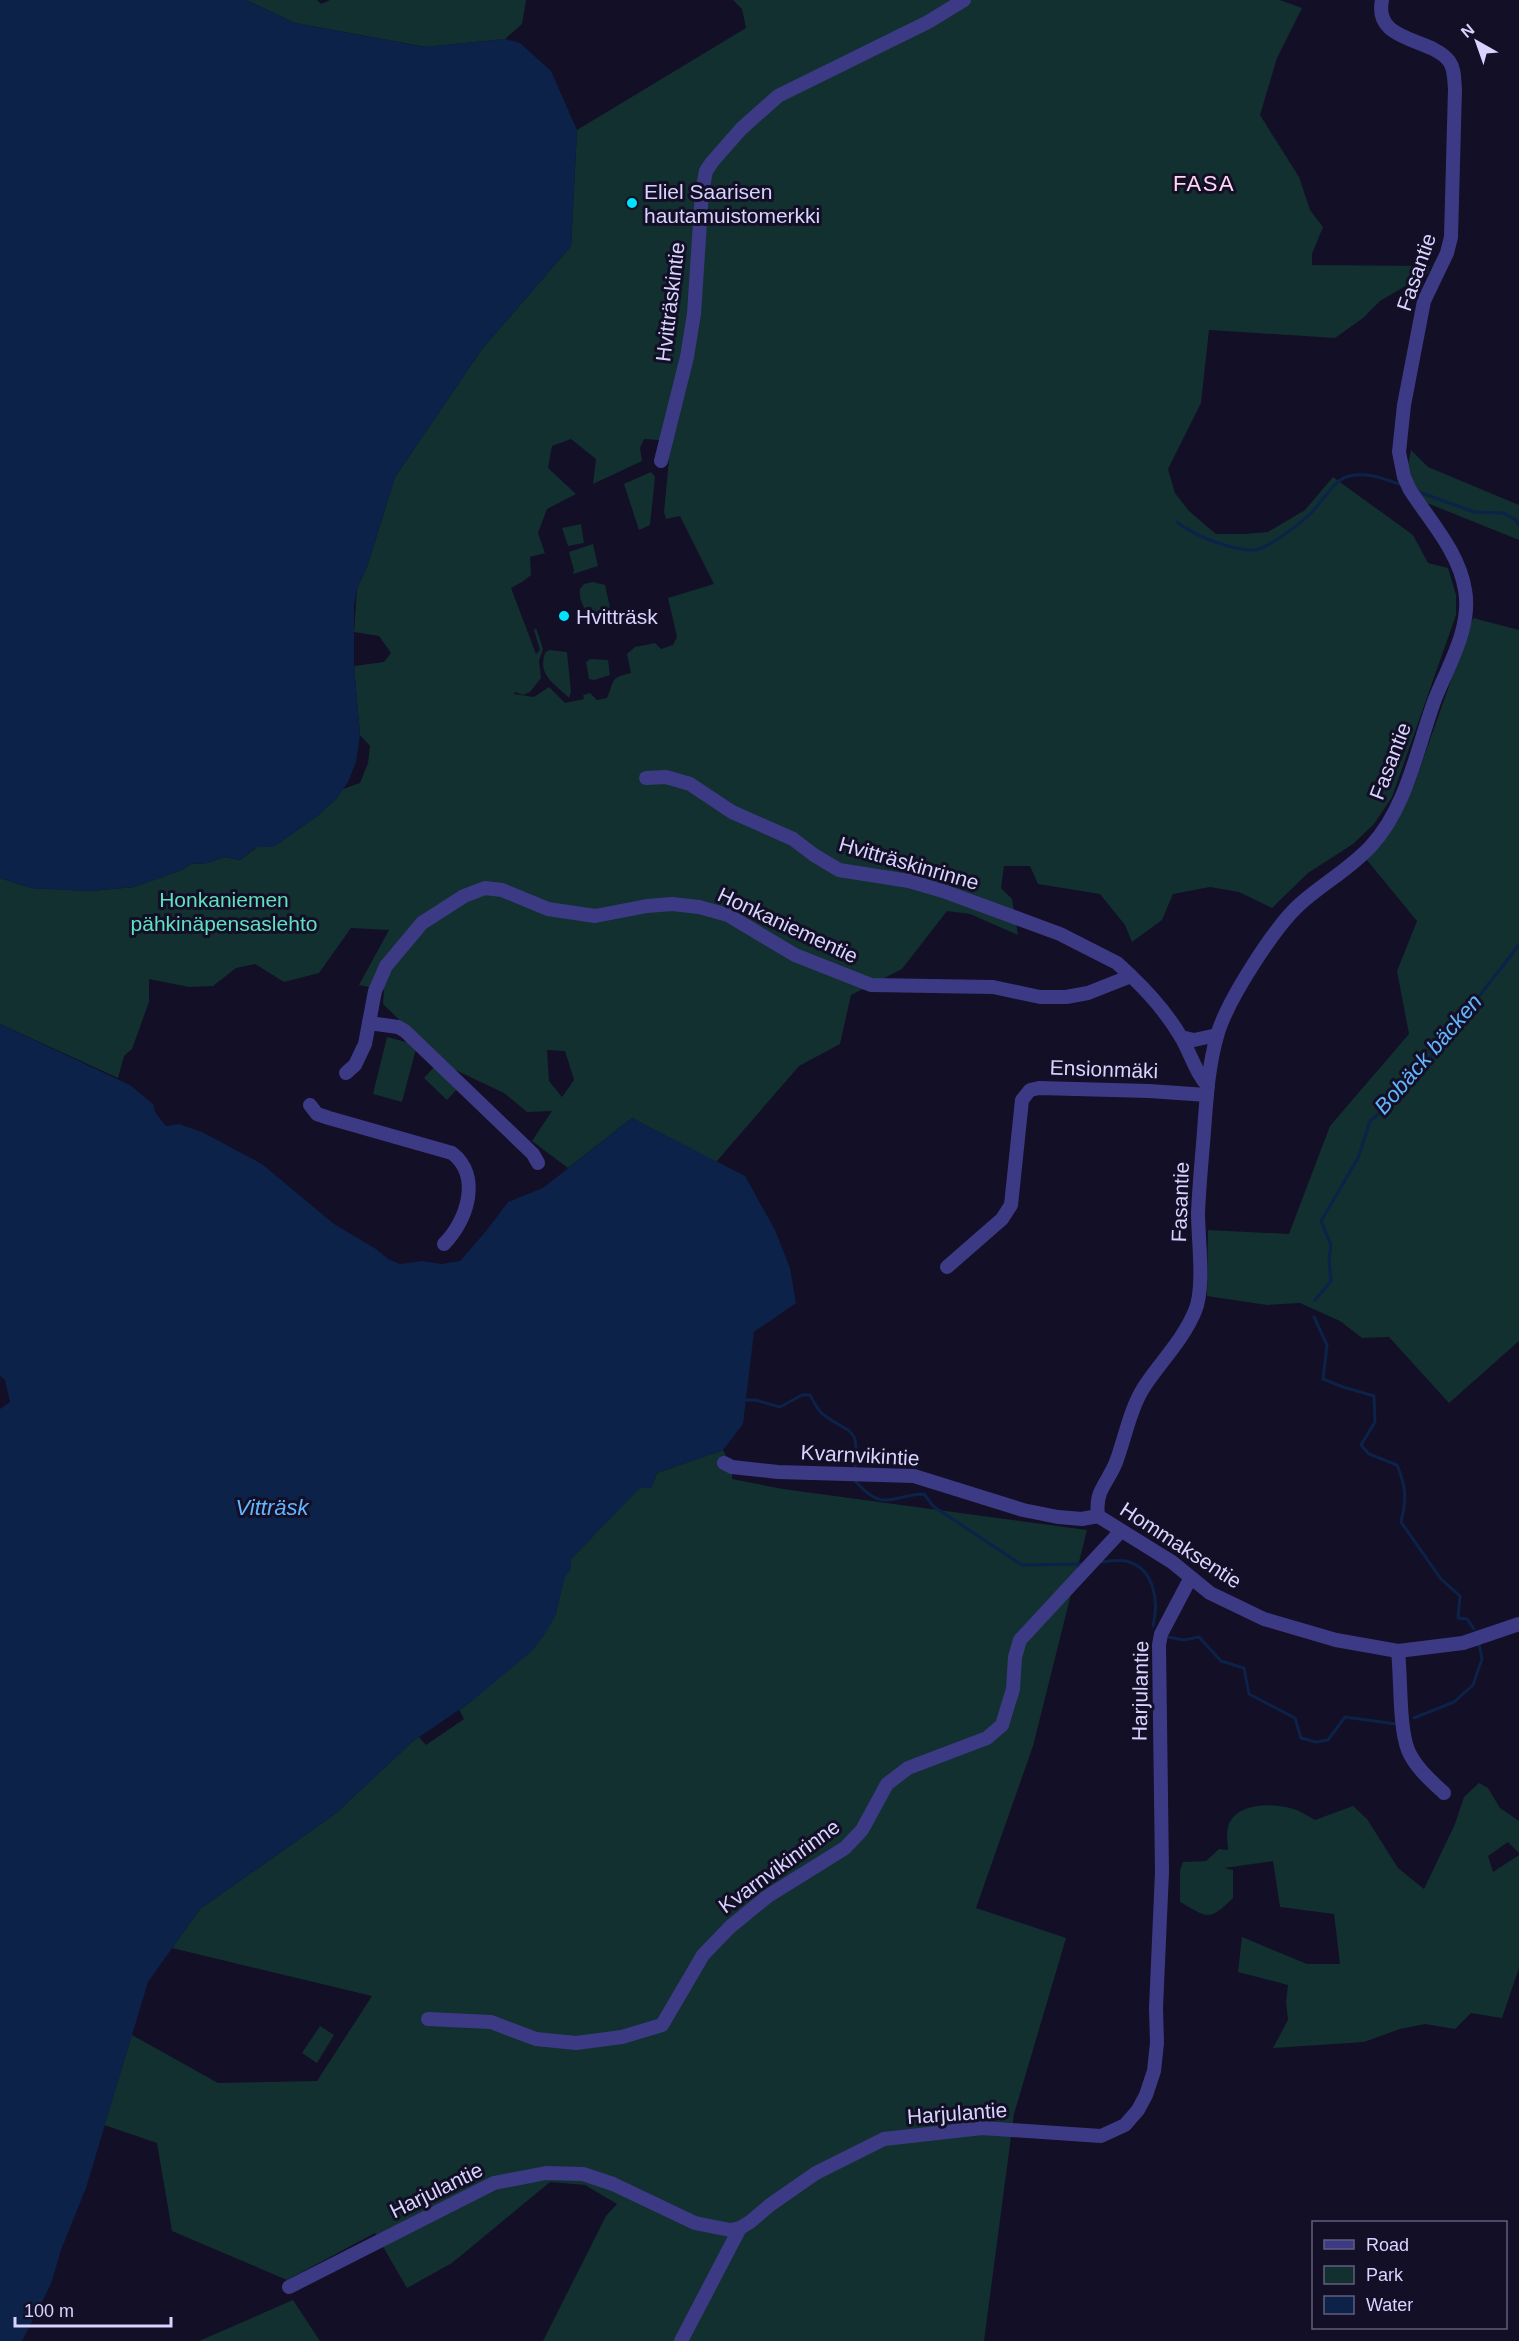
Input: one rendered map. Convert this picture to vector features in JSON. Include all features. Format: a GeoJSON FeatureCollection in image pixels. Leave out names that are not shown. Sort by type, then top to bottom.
{"type":"FeatureCollection","features":[{"type":"Feature","properties":{"kind":"street","name":"Hvitträskintie"},"geometry":{"type":"LineString","coordinates":[[661,461],[687,357],[694,314],[702,192],[706,171],[741,129],[778,96],[928,22],[964,0]]}},
{"type":"Feature","properties":{"kind":"street","name":"Fasantie"},"geometry":{"type":"LineString","coordinates":[[1098,1516],[1097,1505],[1100,1494],[1114,1467],[1140,1395],[1188,1326],[1200,1296],[1198,1209],[1207,1091],[1217,1035],[1226,1013],[1249,973],[1278,929],[1299,905],[1368,849],[1387,824],[1407,784],[1434,701],[1459,639],[1466,615],[1467,603],[1462,575],[1449,548],[1410,489],[1404,477],[1400,452],[1404,405],[1424,301],[1447,253],[1451,237],[1455,89],[1453,70],[1447,59],[1389,27],[1381,15],[1382,0]]}},
{"type":"Feature","properties":{"kind":"street","name":"Hvitträskinrinne"},"geometry":{"type":"LineString","coordinates":[[646,778],[666,777],[690,784],[732,812],[793,839],[839,870],[909,881],[943,891],[1060,934],[1117,963],[1131,975]]}},
{"type":"Feature","properties":{"kind":"street","name":"Honkaniementie"},"geometry":{"type":"LineString","coordinates":[[346,1073],[355,1065],[365,1044],[375,991],[386,966],[422,923],[464,896],[485,888],[502,890],[548,909],[595,916],[647,906],[672,904],[699,907],[728,915],[795,955],[872,985],[993,987],[1040,997],[1066,997],[1088,993],[1131,975]]}},
{"type":"Feature","properties":{"kind":"street"},"geometry":{"type":"LineString","coordinates":[[1131,975],[1181,1037],[1207,1091]]}},
{"type":"Feature","properties":{"kind":"street"},"geometry":{"type":"LineString","coordinates":[[369,1023],[398,1027],[405,1031],[533,1154],[537,1163]]}},
{"type":"Feature","properties":{"kind":"street"},"geometry":{"type":"LineString","coordinates":[[1181,1037],[1194,1041],[1217,1035]]}},
{"type":"Feature","properties":{"kind":"street","name":"Ensionmäki"},"geometry":{"type":"LineString","coordinates":[[947,1267],[990,1231],[1008,1211],[1017,1158],[1022,1100],[1030,1090],[1039,1088],[1207,1091]]}},
{"type":"Feature","properties":{"kind":"street"},"geometry":{"type":"LineString","coordinates":[[310,1105],[317,1114],[452,1153],[459,1158],[466,1167],[469,1192],[462,1220],[456,1232],[444,1244]]}},
{"type":"Feature","properties":{"kind":"street","name":"Kvarnvikintie"},"geometry":{"type":"LineString","coordinates":[[724,1463],[732,1467],[778,1472],[914,1476],[1023,1510],[1082,1519],[1098,1516]]}},
{"type":"Feature","properties":{"kind":"street","name":"Hommaksentie"},"geometry":{"type":"LineString","coordinates":[[1098,1516],[1172,1562],[1210,1593],[1264,1618],[1336,1640],[1398,1652],[1463,1643],[1519,1624]]}},
{"type":"Feature","properties":{"kind":"street","name":"Kvarnvikinrinne"},"geometry":{"type":"LineString","coordinates":[[428,2019],[491,2022],[536,2039],[576,2043],[622,2037],[662,2025],[703,1955],[730,1927],[768,1896],[845,1848],[862,1830],[887,1784],[909,1768],[987,1738],[1002,1725],[1013,1689],[1015,1657],[1020,1640],[1121,1531]]}},
{"type":"Feature","properties":{"kind":"street","name":"Harjulantie"},"geometry":{"type":"LineString","coordinates":[[289,2287],[494,2183],[546,2173],[583,2174],[613,2184],[695,2223],[730,2230],[740,2228],[816,2173],[884,2139],[982,2128],[1101,2136],[1125,2125],[1138,2109],[1154,2071],[1157,2043],[1156,2008],[1162,1872],[1157,1657],[1161,1634],[1190,1579]]}},
{"type":"Feature","properties":{"kind":"street"},"geometry":{"type":"LineString","coordinates":[[1398,1652],[1404,1732],[1408,1750],[1426,1775],[1444,1794]]}},
{"type":"Feature","properties":{"kind":"street"},"geometry":{"type":"LineString","coordinates":[[681,2341],[740,2228]]}},
{"type":"Feature","properties":{"kind":"green space"},"geometry":{"type":"Polygon","coordinates":[[[246,0],[317,0],[321,4],[330,0],[526,0],[522,24],[505,39],[426,47],[295,23],[246,0]]]}},
{"type":"Feature","properties":{"kind":"green space","name":"Honkaniemen pähkinäpensaslehto"},"geometry":{"type":"Polygon","coordinates":[[[733,0],[1280,0],[1302,8],[1277,58],[1260,115],[1299,177],[1310,210],[1323,227],[1312,254],[1312,265],[1430,266],[1428,273],[1380,301],[1363,318],[1335,338],[1209,330],[1201,403],[1168,469],[1175,493],[1189,511],[1216,534],[1268,532],[1305,510],[1333,477],[1413,535],[1428,563],[1448,568],[1456,595],[1456,615],[1392,797],[1374,824],[1353,844],[1308,873],[1272,908],[1239,892],[1210,887],[1173,894],[1162,920],[1132,942],[1125,925],[1100,894],[1038,884],[1030,866],[1004,866],[1001,888],[1012,899],[1018,935],[970,914],[947,911],[902,969],[851,995],[840,1044],[799,1066],[716,1162],[632,1118],[568,1168],[532,1141],[552,1111],[527,1112],[504,1093],[447,1066],[383,1004],[384,990],[359,985],[389,930],[351,928],[319,973],[284,982],[255,964],[236,968],[213,986],[189,987],[149,979],[149,1002],[132,1049],[124,1056],[118,1078],[0,1024],[0,878],[31,888],[90,891],[134,887],[182,870],[191,864],[208,863],[224,857],[240,860],[257,847],[273,847],[316,817],[336,799],[343,789],[360,783],[368,763],[370,746],[360,735],[354,666],[384,662],[391,653],[379,636],[354,632],[357,589],[368,564],[395,477],[482,349],[571,246],[577,130],[746,28],[742,9],[733,0]],[[571,439],[552,446],[548,468],[576,494],[547,509],[538,533],[545,553],[530,557],[531,575],[511,588],[536,654],[540,650],[534,630],[536,628],[543,649],[539,661],[541,678],[530,692],[523,695],[515,692],[514,694],[534,697],[549,687],[565,703],[584,699],[583,695],[590,693],[597,700],[607,698],[616,678],[631,673],[627,654],[635,647],[655,643],[661,649],[673,645],[677,637],[668,598],[714,584],[680,516],[666,519],[664,512],[669,460],[659,440],[644,439],[640,448],[642,461],[593,484],[596,459],[571,439]],[[547,1050],[549,1081],[562,1097],[574,1080],[565,1051],[547,1050]]]}},
{"type":"Feature","properties":{"kind":"green space"},"geometry":{"type":"Polygon","coordinates":[[[1411,450],[1428,467],[1519,505],[1519,540],[1422,501],[1407,470],[1411,450]]]}},
{"type":"Feature","properties":{"kind":"green space"},"geometry":{"type":"Polygon","coordinates":[[[651,472],[655,477],[650,525],[639,530],[624,484],[651,472]]]}},
{"type":"Feature","properties":{"kind":"green space"},"geometry":{"type":"Polygon","coordinates":[[[581,524],[584,543],[568,546],[562,528],[581,524]]]}},
{"type":"Feature","properties":{"kind":"green space"},"geometry":{"type":"Polygon","coordinates":[[[593,544],[598,566],[573,574],[569,552],[593,544]]]}},
{"type":"Feature","properties":{"kind":"green space"},"geometry":{"type":"Polygon","coordinates":[[[593,582],[605,585],[612,617],[594,620],[583,606],[580,589],[584,584],[593,582]]]}},
{"type":"Feature","properties":{"kind":"green space"},"geometry":{"type":"Polygon","coordinates":[[[1473,618],[1519,630],[1519,1341],[1449,1403],[1389,1337],[1362,1338],[1340,1321],[1300,1303],[1267,1305],[1207,1296],[1208,1230],[1289,1234],[1330,1126],[1409,1034],[1397,971],[1417,921],[1366,859],[1381,845],[1414,785],[1473,618]]]}},
{"type":"Feature","properties":{"kind":"green space"},"geometry":{"type":"Polygon","coordinates":[[[549,650],[567,652],[571,692],[569,698],[545,673],[543,661],[545,653],[549,650]]]}},
{"type":"Feature","properties":{"kind":"green space"},"geometry":{"type":"Polygon","coordinates":[[[590,659],[608,660],[610,675],[594,680],[589,679],[586,662],[590,659]]]}},
{"type":"Feature","properties":{"kind":"green space"},"geometry":{"type":"Polygon","coordinates":[[[387,1037],[417,1045],[402,1102],[373,1094],[387,1037]]]}},
{"type":"Feature","properties":{"kind":"green space"},"geometry":{"type":"Polygon","coordinates":[[[435,1066],[458,1088],[447,1100],[424,1078],[435,1066]]]}},
{"type":"Feature","properties":{"kind":"green space"},"geometry":{"type":"Polygon","coordinates":[[[723,1450],[732,1467],[732,1479],[783,1489],[1087,1530],[1033,1746],[976,1908],[1066,1938],[1014,2114],[984,2341],[543,2341],[606,2216],[617,2204],[585,2185],[550,2182],[452,2263],[407,2288],[375,2233],[287,2280],[172,2231],[157,2143],[104,2125],[132,2035],[218,2083],[317,2081],[372,1996],[172,1948],[200,1909],[335,1814],[412,1742],[419,1737],[426,1745],[464,1719],[459,1710],[472,1701],[555,1616],[565,1576],[571,1569],[571,1559],[640,1487],[651,1488],[657,1473],[723,1450]]]}},
{"type":"Feature","properties":{"kind":"green space"},"geometry":{"type":"Polygon","coordinates":[[[1479,1783],[1488,1788],[1500,1808],[1519,1821],[1519,1853],[1508,1842],[1488,1856],[1493,1872],[1519,1855],[1519,1968],[1502,2018],[1471,2013],[1455,2029],[1425,2024],[1400,2029],[1364,2042],[1273,2048],[1288,2020],[1286,2002],[1288,1985],[1238,1972],[1242,1937],[1307,1964],[1340,1964],[1334,1914],[1280,1907],[1273,1861],[1224,1868],[1233,1870],[1233,1898],[1213,1914],[1197,1912],[1180,1902],[1180,1870],[1183,1862],[1206,1861],[1219,1849],[1228,1850],[1227,1830],[1231,1820],[1237,1814],[1252,1807],[1269,1805],[1289,1808],[1315,1820],[1353,1806],[1367,1819],[1398,1868],[1424,1889],[1455,1824],[1464,1797],[1479,1783]]]}},
{"type":"Feature","properties":{"kind":"green space"},"geometry":{"type":"Polygon","coordinates":[[[320,2026],[334,2035],[317,2063],[302,2053],[320,2026]]]}},
{"type":"Feature","properties":{"kind":"green space"},"geometry":{"type":"Polygon","coordinates":[[[293,2300],[320,2341],[199,2341],[293,2300]]]}},
{"type":"Feature","properties":{"kind":"water"},"geometry":{"type":"Polygon","coordinates":[[[0,0],[246,0],[295,23],[425,47],[505,39],[520,43],[551,71],[577,130],[571,246],[482,349],[395,477],[368,564],[357,589],[354,606],[354,666],[360,735],[356,762],[348,782],[336,799],[316,817],[273,847],[256,847],[240,860],[224,857],[208,863],[191,864],[182,870],[134,887],[89,891],[31,888],[0,878],[0,0]]]}},
{"type":"Feature","properties":{"kind":"water","name":"Vitträsk"},"geometry":{"type":"Polygon","coordinates":[[[0,1024],[130,1085],[153,1104],[155,1112],[166,1126],[179,1124],[202,1132],[262,1164],[334,1224],[376,1249],[388,1259],[400,1264],[422,1261],[441,1264],[460,1261],[508,1202],[543,1188],[632,1118],[745,1176],[775,1230],[790,1268],[796,1303],[754,1332],[743,1424],[723,1450],[657,1473],[651,1488],[640,1488],[571,1559],[571,1569],[565,1577],[555,1616],[533,1650],[472,1701],[412,1742],[335,1814],[200,1909],[148,1982],[86,2188],[61,2250],[51,2284],[22,2341],[0,2341],[0,1409],[10,1402],[5,1380],[0,1376],[0,1024]]]}},
{"type":"Feature","properties":{"kind":"waterway"},"geometry":{"type":"LineString","coordinates":[[1177,522],[1192,532],[1213,541],[1245,550],[1260,549],[1300,523],[1341,479],[1353,475],[1366,475],[1399,484]]}},
{"type":"Feature","properties":{"kind":"waterway"},"geometry":{"type":"LineString","coordinates":[[1419,492],[1474,512],[1503,513],[1516,520],[1519,525]]}},
{"type":"Feature","properties":{"kind":"waterway","name":"Bobäck bäcken"},"geometry":{"type":"LineString","coordinates":[[1315,1300],[1331,1281],[1329,1260],[1331,1245],[1321,1221],[1358,1158],[1370,1121],[1390,1105],[1448,1036],[1519,945]]}},
{"type":"Feature","properties":{"kind":"waterway","name":"Bobäck bäcken"},"geometry":{"type":"LineString","coordinates":[[1314,1317],[1327,1345],[1323,1379],[1374,1396],[1375,1422],[1361,1445],[1369,1454],[1397,1465],[1405,1493],[1401,1522],[1441,1579],[1460,1596],[1458,1618],[1467,1619],[1474,1629]]}},
{"type":"Feature","properties":{"kind":"waterway","name":"Bobäck bäcken"},"geometry":{"type":"LineString","coordinates":[[746,1400],[755,1400],[780,1407],[802,1395],[810,1395],[822,1413],[852,1433],[856,1444],[855,1467]]}},
{"type":"Feature","properties":{"kind":"waterway","name":"Bobäck bäcken"},"geometry":{"type":"LineString","coordinates":[[856,1482],[881,1500],[924,1494],[933,1506],[1022,1565],[1084,1564]]}},
{"type":"Feature","properties":{"kind":"waterway","name":"Bobäck bäcken"},"geometry":{"type":"LineString","coordinates":[[1102,1562],[1126,1561],[1136,1565],[1149,1578],[1155,1597],[1153,1626]]}},
{"type":"Feature","properties":{"kind":"waterway","name":"Bobäck bäcken"},"geometry":{"type":"LineString","coordinates":[[1168,1637],[1184,1640],[1199,1637],[1221,1661],[1244,1668],[1249,1694],[1295,1718],[1301,1738],[1316,1742],[1328,1740],[1345,1717],[1396,1724]]}},
{"type":"Feature","properties":{"kind":"waterway","name":"Bobäck bäcken"},"geometry":{"type":"LineString","coordinates":[[1414,1718],[1454,1702],[1473,1685],[1482,1659],[1479,1644]]}},
{"type":"Feature","properties":{"kind":"place","name":"Eliel Saarisen hautamuistomerkki"},"geometry":{"type":"Point","coordinates":[632,203]}},
{"type":"Feature","properties":{"kind":"place","name":"Hvitträsk"},"geometry":{"type":"Point","coordinates":[564,616]}},
{"type":"Feature","properties":{"kind":"district","name":"FASA"},"geometry":{"type":"Point","coordinates":[1204,183]}}]}
